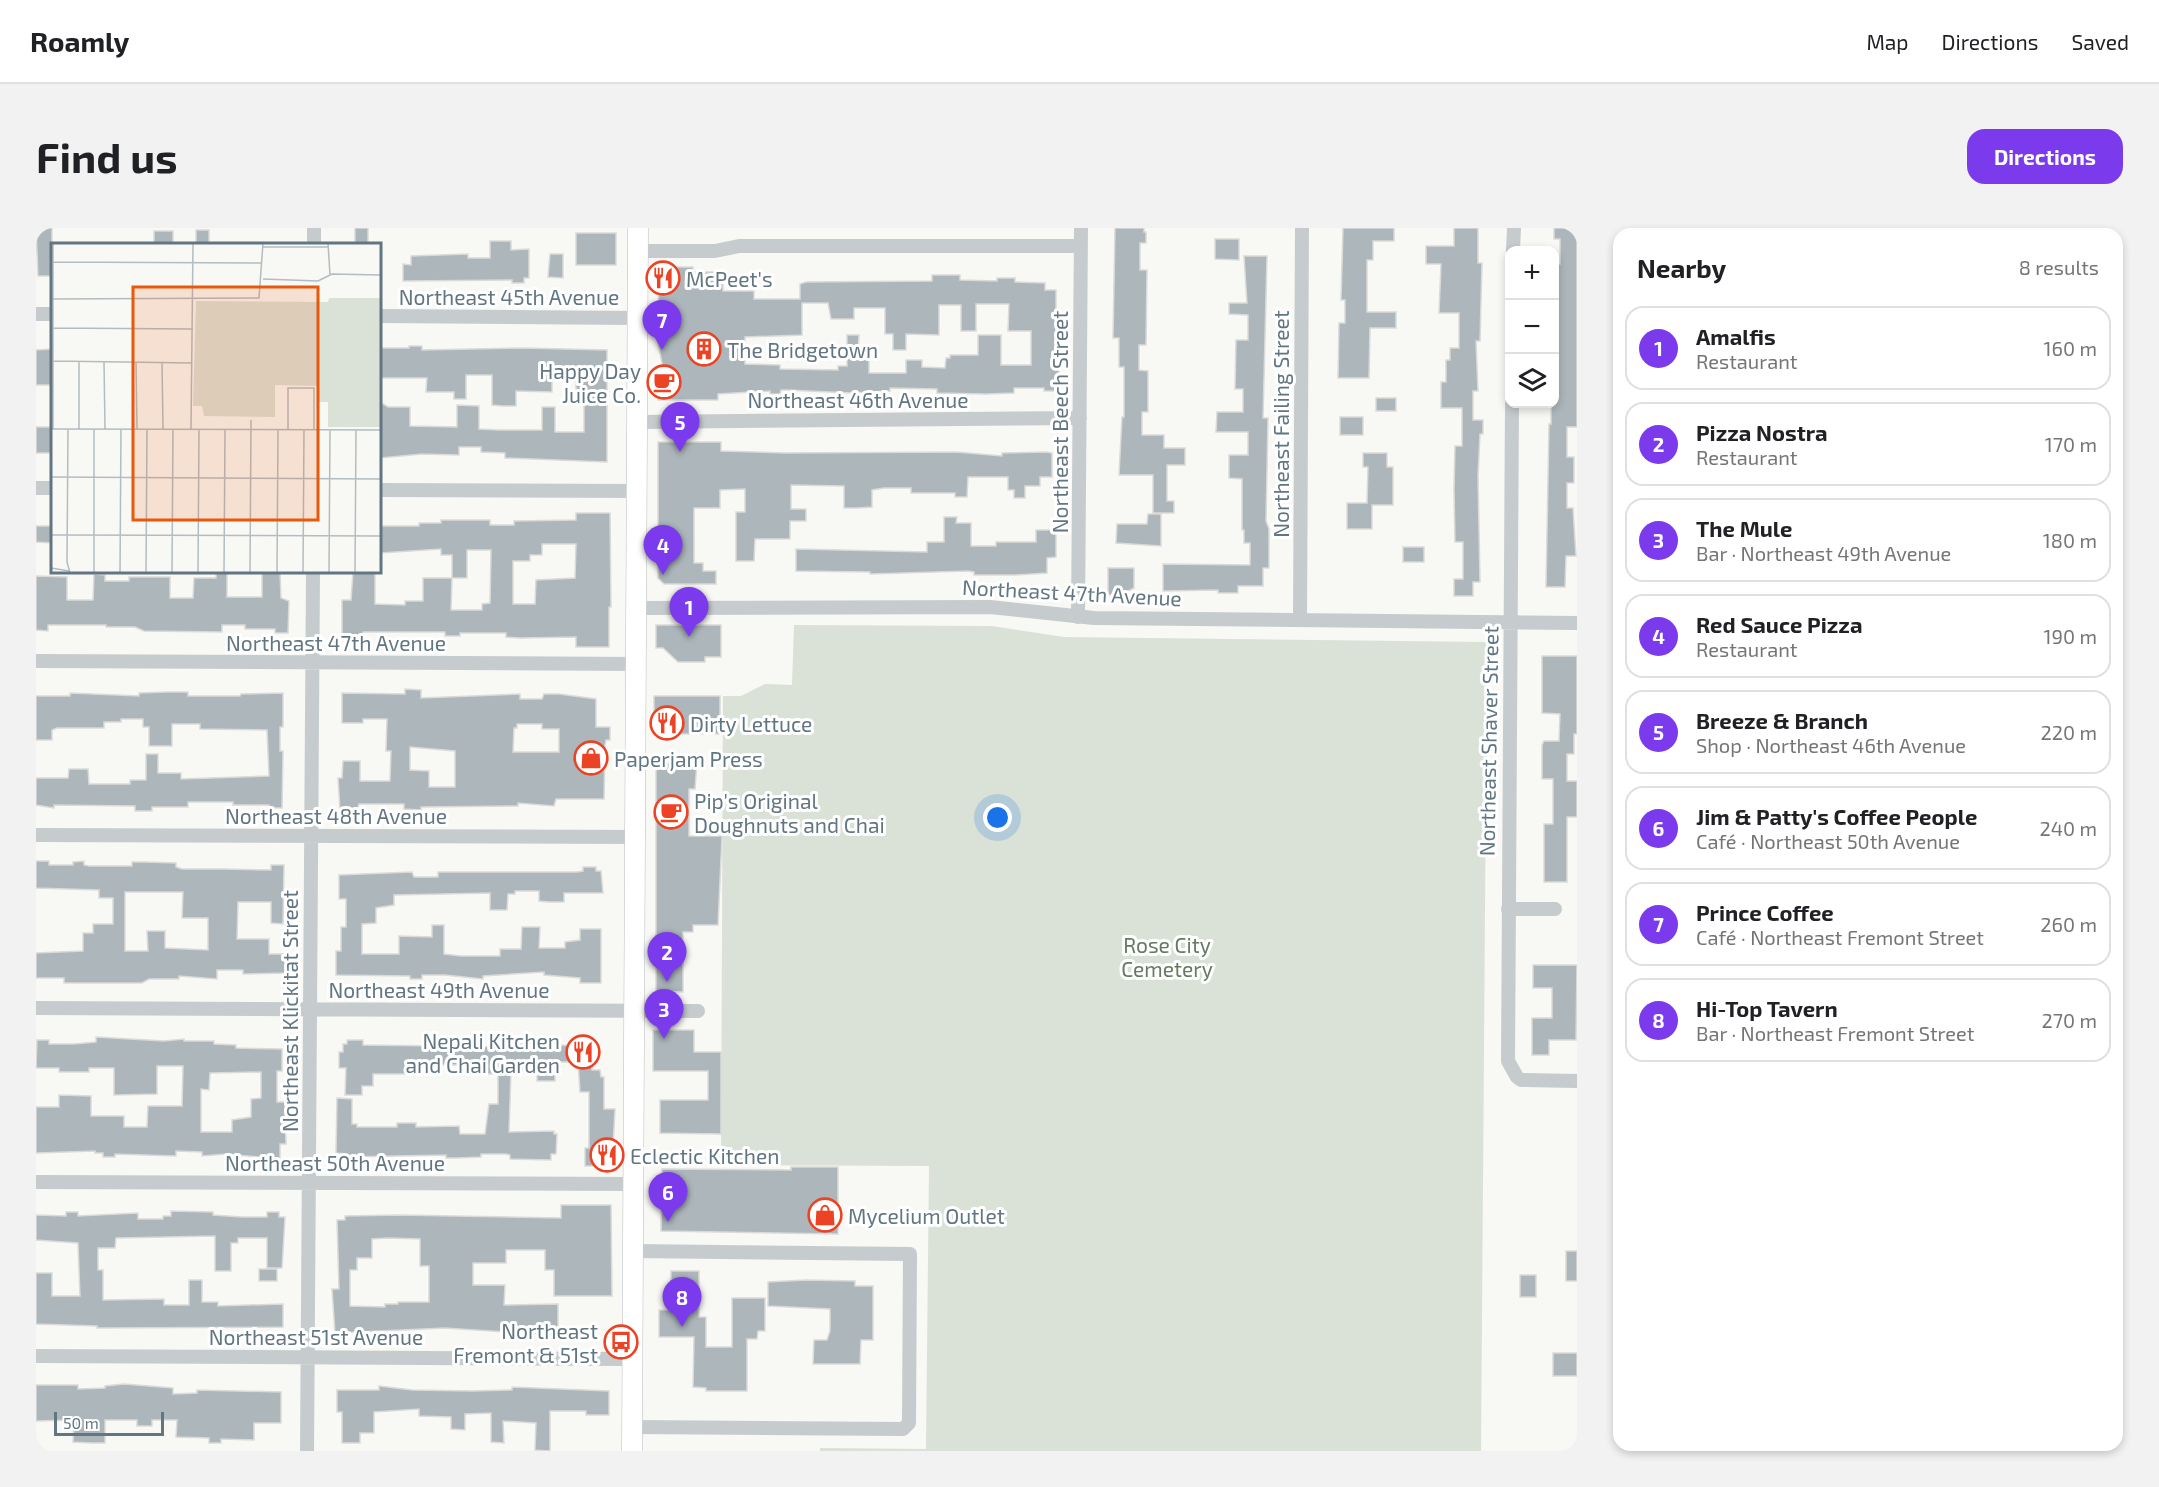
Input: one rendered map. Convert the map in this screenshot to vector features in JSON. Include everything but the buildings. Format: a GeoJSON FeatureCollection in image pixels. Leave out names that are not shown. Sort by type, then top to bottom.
{"type":"FeatureCollection","features":[{"type":"Feature","properties":{"kind":"main road"},"geometry":{"type":"LineString","coordinates":[[632,1451],[638,228]]}},
{"type":"Feature","properties":{"kind":"street"},"geometry":{"type":"LineString","coordinates":[[314,243],[315,228]]}},
{"type":"Feature","properties":{"kind":"street","name":"Northeast Beech Street"},"geometry":{"type":"LineString","coordinates":[[1078,617],[1081,228]]}},
{"type":"Feature","properties":{"kind":"street","name":"Northeast Failing Street"},"geometry":{"type":"LineString","coordinates":[[1300,620],[1302,228]]}},
{"type":"Feature","properties":{"kind":"street"},"geometry":{"type":"LineString","coordinates":[[1514,228],[1514,246]]}},
{"type":"Feature","properties":{"kind":"street"},"geometry":{"type":"LineString","coordinates":[[638,251],[715,251],[739,246],[1081,246]]}},
{"type":"Feature","properties":{"kind":"street","name":"Northeast 45th Avenue"},"geometry":{"type":"LineString","coordinates":[[381,316],[637,318]]}},
{"type":"Feature","properties":{"kind":"street","name":"Northeast Shaver Street"},"geometry":{"type":"LineString","coordinates":[[1512,408],[1508,1061],[1516,1077],[1528,1081],[1577,1081]]}},
{"type":"Feature","properties":{"kind":"street","name":"Northeast 46th Avenue"},"geometry":{"type":"LineString","coordinates":[[637,422],[1080,418]]}},
{"type":"Feature","properties":{"kind":"street"},"geometry":{"type":"LineString","coordinates":[[381,490],[637,491]]}},
{"type":"Feature","properties":{"kind":"street","name":"Northeast Klickitat Street"},"geometry":{"type":"LineString","coordinates":[[307,1451],[313,573]]}},
{"type":"Feature","properties":{"kind":"street","name":"Northeast 47th Avenue"},"geometry":{"type":"LineString","coordinates":[[636,608],[990,607],[1078,617],[1577,623]]}},
{"type":"Feature","properties":{"kind":"street","name":"Northeast 47th Avenue"},"geometry":{"type":"LineString","coordinates":[[36,661],[636,664]]}},
{"type":"Feature","properties":{"kind":"street","name":"Northeast 48th Avenue"},"geometry":{"type":"LineString","coordinates":[[36,835],[635,837]]}},
{"type":"Feature","properties":{"kind":"street"},"geometry":{"type":"LineString","coordinates":[[1508,909],[1555,909]]}},
{"type":"Feature","properties":{"kind":"street","name":"Northeast 49th Avenue"},"geometry":{"type":"LineString","coordinates":[[36,1008],[698,1011]]}},
{"type":"Feature","properties":{"kind":"street","name":"Northeast 50th Avenue"},"geometry":{"type":"LineString","coordinates":[[36,1182],[633,1184]]}},
{"type":"Feature","properties":{"kind":"street"},"geometry":{"type":"LineString","coordinates":[[632,1427],[903,1430],[909,1423],[910,1254],[633,1251]]}},
{"type":"Feature","properties":{"kind":"street","name":"Northeast 51st Avenue"},"geometry":{"type":"LineString","coordinates":[[36,1356],[632,1359]]}},
{"type":"Feature","properties":{"kind":"green space","name":"Rose City Cemetery"},"geometry":{"type":"Polygon","coordinates":[[[794,625],[992,626],[1064,637],[1487,642],[1481,1451],[820,1451],[820,1448],[926,1449],[929,1166],[721,1165],[723,696],[741,696],[765,684],[792,685],[794,625]]]}},
{"type":"Feature","properties":{"kind":"place","name":"McPeet's"},"geometry":{"type":"Point","coordinates":[663,278]}},
{"type":"Feature","properties":{"kind":"place","name":"The Bridgetown"},"geometry":{"type":"Point","coordinates":[704,349]}},
{"type":"Feature","properties":{"kind":"place","name":"Prince Coffee"},"geometry":{"type":"Point","coordinates":[662,350]}},
{"type":"Feature","properties":{"kind":"place","name":"Happy Day Juice Co."},"geometry":{"type":"Point","coordinates":[664,382]}},
{"type":"Feature","properties":{"kind":"place","name":"Breeze & Branch"},"geometry":{"type":"Point","coordinates":[680,452]}},
{"type":"Feature","properties":{"kind":"place","name":"Red Sauce Pizza"},"geometry":{"type":"Point","coordinates":[663,575]}},
{"type":"Feature","properties":{"kind":"place","name":"Amalfis"},"geometry":{"type":"Point","coordinates":[689,637]}},
{"type":"Feature","properties":{"kind":"place","name":"Dirty Lettuce"},"geometry":{"type":"Point","coordinates":[667,723]}},
{"type":"Feature","properties":{"kind":"place","name":"Paperjam Press"},"geometry":{"type":"Point","coordinates":[591,758]}},
{"type":"Feature","properties":{"kind":"place","name":"Pip's Original Doughnuts and Chai"},"geometry":{"type":"Point","coordinates":[671,812]}},
{"type":"Feature","properties":{"kind":"place","name":"Pizza Nostra"},"geometry":{"type":"Point","coordinates":[667,982]}},
{"type":"Feature","properties":{"kind":"place","name":"The Mule"},"geometry":{"type":"Point","coordinates":[664,1039]}},
{"type":"Feature","properties":{"kind":"place","name":"Nepali Kitchen and Chai Garden"},"geometry":{"type":"Point","coordinates":[583,1052]}},
{"type":"Feature","properties":{"kind":"place","name":"Eclectic Kitchen"},"geometry":{"type":"Point","coordinates":[607,1155]}},
{"type":"Feature","properties":{"kind":"place","name":"Mycelium Outlet"},"geometry":{"type":"Point","coordinates":[825,1215]}},
{"type":"Feature","properties":{"kind":"place","name":"Jim & Patty's Coffee People"},"geometry":{"type":"Point","coordinates":[668,1222]}},
{"type":"Feature","properties":{"kind":"place","name":"Hi-Top Tavern"},"geometry":{"type":"Point","coordinates":[682,1327]}},
{"type":"Feature","properties":{"kind":"place","name":"Northeast Fremont & 51st"},"geometry":{"type":"Point","coordinates":[621,1342]}}]}
